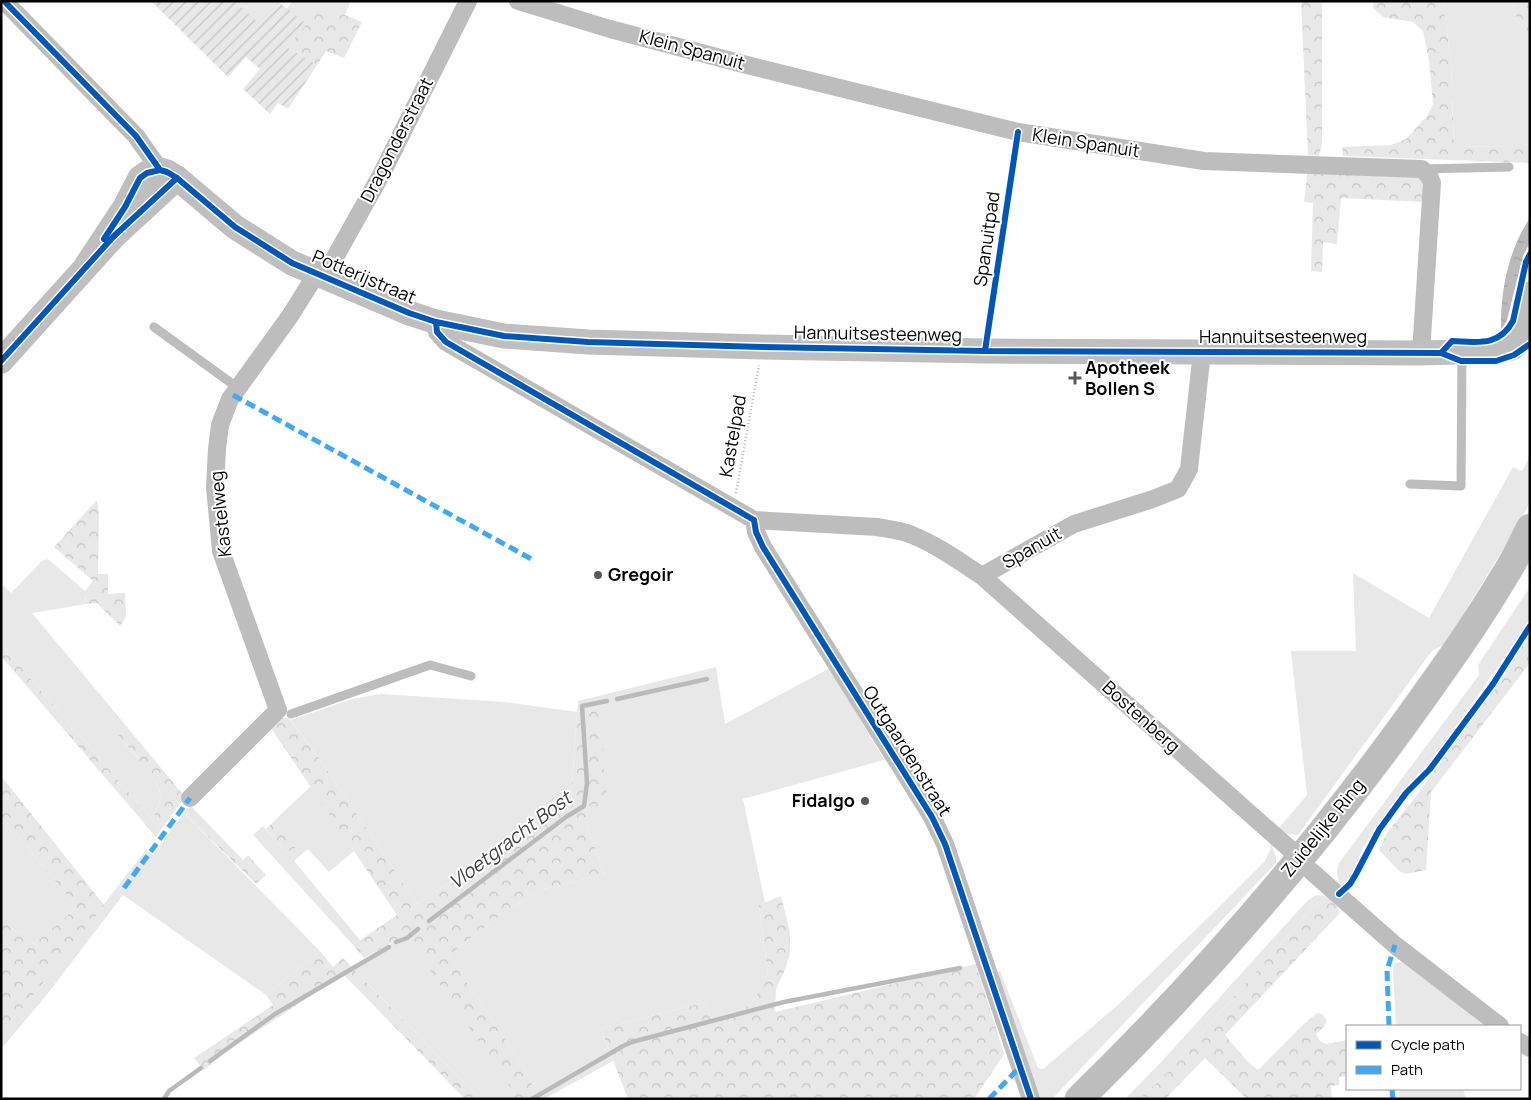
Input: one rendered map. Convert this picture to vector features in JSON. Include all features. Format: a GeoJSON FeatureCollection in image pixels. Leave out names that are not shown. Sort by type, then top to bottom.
{"type":"FeatureCollection","features":[{"type":"Feature","properties":{"kind":"highway","name":"Zuidelijke Ring"},"geometry":{"type":"LineString","coordinates":[[1101,1099],[1236,959],[1306,865],[1443,670],[1506,574],[1530,528]]}},
{"type":"Feature","properties":{"kind":"highway","name":"Zuidelijke Ring"},"geometry":{"type":"LineString","coordinates":[[1079,1099],[1306,865],[1392,769],[1452,686],[1530,564]]}},
{"type":"Feature","properties":{"kind":"street","name":"Potterijstraat"},"geometry":{"type":"LineString","coordinates":[[4,1],[136,136],[168,174],[235,227],[292,263],[375,300],[436,322]]}},
{"type":"Feature","properties":{"kind":"street","name":"Dragonderstraat"},"geometry":{"type":"LineString","coordinates":[[321,275],[381,175],[468,1]]}},
{"type":"Feature","properties":{"kind":"street","name":"Klein Spanuit"},"geometry":{"type":"LineString","coordinates":[[518,1],[610,29],[747,65],[1018,132],[1204,161],[1422,169]]}},
{"type":"Feature","properties":{"kind":"street"},"geometry":{"type":"LineString","coordinates":[[1421,353],[1432,183],[1429,176],[1422,169]]}},
{"type":"Feature","properties":{"kind":"street"},"geometry":{"type":"LineString","coordinates":[[1,361],[168,174]]}},
{"type":"Feature","properties":{"kind":"street","name":"Kastelweg"},"geometry":{"type":"LineString","coordinates":[[190,798],[278,710],[221,551],[215,487],[217,449],[220,425],[230,399],[321,275]]}},
{"type":"Feature","properties":{"kind":"street","name":"Hannuitsesteenweg"},"geometry":{"type":"LineString","coordinates":[[1489,351],[1508,342],[1520,328],[1524,320],[1530,294]]}},
{"type":"Feature","properties":{"kind":"street"},"geometry":{"type":"LineString","coordinates":[[436,322],[436,332],[446,342],[754,520]]}},
{"type":"Feature","properties":{"kind":"street","name":"Hannuitsesteenweg"},"geometry":{"type":"LineString","coordinates":[[436,322],[504,336],[588,342],[801,348],[1202,352],[1421,353],[1489,351],[1512,348],[1530,332]]}},
{"type":"Feature","properties":{"kind":"street","name":"Spanuit"},"geometry":{"type":"LineString","coordinates":[[754,520],[877,527],[911,534],[941,549],[982,576],[1074,524],[1153,499],[1178,489],[1190,469],[1202,352]]}},
{"type":"Feature","properties":{"kind":"street","name":"Outgaardenstraat"},"geometry":{"type":"LineString","coordinates":[[754,520],[756,532],[763,547],[932,817],[940,835],[1031,1099]]}},
{"type":"Feature","properties":{"kind":"street","name":"Bostenberg"},"geometry":{"type":"LineString","coordinates":[[982,576],[1395,945],[1499,1025]]}},
{"type":"Feature","properties":{"kind":"lane"},"geometry":{"type":"LineString","coordinates":[[1422,169],[1509,167]]}},
{"type":"Feature","properties":{"kind":"lane"},"geometry":{"type":"LineString","coordinates":[[154,327],[238,388]]}},
{"type":"Feature","properties":{"kind":"lane"},"geometry":{"type":"LineString","coordinates":[[1410,484],[1461,486],[1462,352]]}},
{"type":"Feature","properties":{"kind":"lane"},"geometry":{"type":"LineString","coordinates":[[290,714],[430,665],[471,676]]}},
{"type":"Feature","properties":{"kind":"green space"},"geometry":{"type":"Polygon","coordinates":[[[151,1],[235,1],[261,25],[281,4],[307,24],[287,47],[317,65],[288,109],[278,103],[270,114],[243,89],[260,69],[246,57],[228,77],[151,1]]]}},
{"type":"Feature","properties":{"kind":"green space"},"geometry":{"type":"Polygon","coordinates":[[[235,1],[278,1],[281,4],[261,26],[235,1]]]}},
{"type":"Feature","properties":{"kind":"green space"},"geometry":{"type":"Polygon","coordinates":[[[292,1],[351,1],[345,15],[324,9],[316,14],[307,24],[287,9],[292,1]]]}},
{"type":"Feature","properties":{"kind":"green space"},"geometry":{"type":"Polygon","coordinates":[[[1301,1],[1322,1],[1322,144],[1319,156],[1308,155],[1301,1]]]}},
{"type":"Feature","properties":{"kind":"green space"},"geometry":{"type":"Polygon","coordinates":[[[1374,1],[1443,1],[1451,61],[1454,147],[1530,144],[1530,163],[1343,156],[1342,147],[1391,145],[1406,139],[1427,116],[1433,104],[1429,61],[1423,31],[1413,22],[1383,17],[1373,8],[1374,1]]]}},
{"type":"Feature","properties":{"kind":"green space"},"geometry":{"type":"Polygon","coordinates":[[[1443,1],[1513,1],[1517,21],[1530,36],[1530,71],[1528,73],[1530,83],[1530,144],[1454,147],[1451,61],[1443,1]]]}},
{"type":"Feature","properties":{"kind":"green space"},"geometry":{"type":"Polygon","coordinates":[[[1513,1],[1530,1],[1530,36],[1517,21],[1513,1]]]}},
{"type":"Feature","properties":{"kind":"green space"},"geometry":{"type":"Polygon","coordinates":[[[328,8],[362,22],[344,58],[326,51],[317,65],[287,47],[318,10],[328,8]]]}},
{"type":"Feature","properties":{"kind":"green space"},"geometry":{"type":"Polygon","coordinates":[[[1308,168],[1416,173],[1422,181],[1425,202],[1341,198],[1337,244],[1323,242],[1322,272],[1311,271],[1313,203],[1304,202],[1308,168]]]}},
{"type":"Feature","properties":{"kind":"green space"},"geometry":{"type":"Polygon","coordinates":[[[1530,456],[1530,502],[1445,644],[1432,651],[1298,835],[1285,834],[1278,829],[1307,795],[1291,651],[1356,651],[1353,573],[1429,618],[1513,467],[1522,471],[1530,456]]]}},
{"type":"Feature","properties":{"kind":"green space"},"geometry":{"type":"Polygon","coordinates":[[[97,500],[99,513],[98,574],[108,574],[108,594],[125,593],[126,617],[120,626],[97,603],[86,604],[85,591],[93,581],[54,547],[97,500]]]}},
{"type":"Feature","properties":{"kind":"green space"},"geometry":{"type":"Polygon","coordinates":[[[48,559],[85,591],[86,604],[32,613],[128,728],[118,736],[150,772],[162,797],[154,814],[165,824],[161,830],[1,644],[1,588],[4,586],[11,593],[42,561],[48,559]]]}},
{"type":"Feature","properties":{"kind":"green space"},"geometry":{"type":"Polygon","coordinates":[[[1530,587],[1530,618],[1514,644],[1432,760],[1411,782],[1377,825],[1363,848],[1351,877],[1342,886],[1337,874],[1339,863],[1479,675],[1478,665],[1530,587]]]}},
{"type":"Feature","properties":{"kind":"green space"},"geometry":{"type":"Polygon","coordinates":[[[1530,635],[1530,663],[1431,792],[1426,870],[1406,874],[1399,871],[1379,850],[1387,833],[1488,697],[1530,635]]]}},
{"type":"Feature","properties":{"kind":"green space"},"geometry":{"type":"Polygon","coordinates":[[[1,644],[161,830],[156,837],[1,656],[1,644]]]}},
{"type":"Feature","properties":{"kind":"green space"},"geometry":{"type":"Polygon","coordinates":[[[716,667],[725,724],[830,668],[884,760],[743,799],[765,903],[759,906],[768,975],[751,1005],[710,1018],[706,1002],[601,1029],[613,1061],[544,1099],[540,1099],[523,1067],[449,955],[511,907],[544,889],[605,874],[584,818],[599,707],[577,712],[578,701],[716,667]]]}},
{"type":"Feature","properties":{"kind":"green space"},"geometry":{"type":"Polygon","coordinates":[[[381,694],[504,702],[577,712],[571,802],[417,904],[321,761],[291,720],[352,699],[381,694]]]}},
{"type":"Feature","properties":{"kind":"green space"},"geometry":{"type":"Polygon","coordinates":[[[599,707],[607,805],[584,818],[605,874],[544,889],[511,907],[449,955],[523,1067],[540,1099],[503,1099],[512,1090],[406,935],[364,958],[353,945],[397,915],[269,725],[279,718],[289,718],[321,761],[417,904],[571,802],[577,712],[599,707]]]}},
{"type":"Feature","properties":{"kind":"green space"},"geometry":{"type":"Polygon","coordinates":[[[128,728],[185,797],[165,824],[154,815],[162,797],[154,780],[118,736],[128,728]]]}},
{"type":"Feature","properties":{"kind":"green space"},"geometry":{"type":"Polygon","coordinates":[[[1,776],[104,905],[28,1002],[1,1032],[1,911],[9,926],[14,930],[24,933],[34,944],[77,907],[1,816],[1,776]]]}},
{"type":"Feature","properties":{"kind":"green space"},"geometry":{"type":"Polygon","coordinates":[[[311,786],[354,851],[329,872],[308,849],[294,861],[360,940],[353,945],[253,835],[263,826],[287,853],[299,844],[277,818],[311,786]]]}},
{"type":"Feature","properties":{"kind":"green space"},"geometry":{"type":"Polygon","coordinates":[[[190,805],[243,860],[248,855],[266,875],[256,884],[184,813],[190,805]]]}},
{"type":"Feature","properties":{"kind":"green space"},"geometry":{"type":"Polygon","coordinates":[[[184,813],[320,951],[266,995],[123,895],[45,997],[1,1049],[1,1032],[28,1002],[146,850],[153,855],[184,813]]]}},
{"type":"Feature","properties":{"kind":"green space"},"geometry":{"type":"Polygon","coordinates":[[[1,816],[77,907],[34,944],[24,933],[14,930],[9,926],[1,911],[1,816]]]}},
{"type":"Feature","properties":{"kind":"green space"},"geometry":{"type":"Polygon","coordinates":[[[277,818],[300,844],[287,853],[266,829],[277,818]]]}},
{"type":"Feature","properties":{"kind":"green space"},"geometry":{"type":"Polygon","coordinates":[[[1271,844],[1276,857],[1276,863],[1052,1099],[1040,1099],[997,975],[1000,971],[1038,1068],[1043,1069],[1119,1004],[1220,906],[1265,861],[1271,844]]]}},
{"type":"Feature","properties":{"kind":"green space"},"geometry":{"type":"Polygon","coordinates":[[[1316,895],[1325,896],[1312,908],[1166,1074],[1139,1099],[1125,1099],[1162,1061],[1307,901],[1316,895]]]}},
{"type":"Feature","properties":{"kind":"green space"},"geometry":{"type":"Polygon","coordinates":[[[781,896],[790,933],[790,954],[776,989],[775,1012],[976,964],[1004,1054],[974,1099],[628,1099],[601,1029],[706,1002],[710,1018],[751,1005],[768,975],[759,905],[781,896]]]}},
{"type":"Feature","properties":{"kind":"green space"},"geometry":{"type":"Polygon","coordinates":[[[1325,896],[1335,900],[1340,913],[1225,1035],[1248,1062],[1258,1070],[1304,1024],[1317,1013],[1322,1014],[1327,1021],[1324,1027],[1316,1034],[1320,1041],[1326,1044],[1346,1040],[1346,1076],[1339,1077],[1339,1085],[1331,1086],[1332,1099],[1247,1099],[1205,1058],[1165,1099],[1139,1099],[1166,1074],[1312,908],[1325,896]]]}},
{"type":"Feature","properties":{"kind":"green space"},"geometry":{"type":"Polygon","coordinates":[[[406,935],[513,1090],[503,1099],[480,1099],[352,967],[406,935]]]}},
{"type":"Feature","properties":{"kind":"green space"},"geometry":{"type":"Polygon","coordinates":[[[320,951],[333,967],[343,958],[480,1099],[465,1099],[343,974],[222,1055],[204,1070],[194,1058],[273,1005],[266,995],[320,951]]]}},
{"type":"Feature","properties":{"kind":"green space"},"geometry":{"type":"Polygon","coordinates":[[[1395,963],[1409,963],[1483,1025],[1396,1025],[1393,970],[1395,963]]]}},
{"type":"Feature","properties":{"kind":"green space"},"geometry":{"type":"Polygon","coordinates":[[[1399,1090],[1463,1090],[1466,1099],[1399,1099],[1399,1090]]]}},
{"type":"Feature","properties":{"kind":"water"},"geometry":{"type":"Polygon","coordinates":[[[1530,218],[1530,242],[1523,256],[1507,320],[1501,331],[1502,302],[1507,272],[1516,244],[1530,218]]]}},
{"type":"Feature","properties":{"kind":"waterway","name":"Vloetgracht Bost"},"geometry":{"type":"LineString","coordinates":[[617,699],[707,679]]}},
{"type":"Feature","properties":{"kind":"waterway","name":"Vloetgracht Bost"},"geometry":{"type":"LineString","coordinates":[[429,921],[566,817],[584,806],[587,783],[582,706],[607,701]]}},
{"type":"Feature","properties":{"kind":"waterway","name":"Vloetgracht Bost"},"geometry":{"type":"LineString","coordinates":[[396,942],[407,938],[418,929]]}},
{"type":"Feature","properties":{"kind":"waterway","name":"Vloetgracht Bost"},"geometry":{"type":"LineString","coordinates":[[210,1061],[275,1014],[389,947]]}},
{"type":"Feature","properties":{"kind":"waterway"},"geometry":{"type":"LineString","coordinates":[[532,1099],[632,1042],[784,1002],[960,968]]}},
{"type":"Feature","properties":{"kind":"waterway","name":"Vloetgracht Bost"},"geometry":{"type":"LineString","coordinates":[[164,1099],[169,1091],[201,1068]]}},
{"type":"Feature","properties":{"kind":"marked path"},"geometry":{"type":"LineString","coordinates":[[233,395],[535,561]]}},
{"type":"Feature","properties":{"kind":"marked path"},"geometry":{"type":"LineString","coordinates":[[124,888],[190,798]]}},
{"type":"Feature","properties":{"kind":"marked path"},"geometry":{"type":"LineString","coordinates":[[1389,1025],[1387,970],[1395,945]]}},
{"type":"Feature","properties":{"kind":"marked path"},"geometry":{"type":"LineString","coordinates":[[989,1099],[1019,1068]]}},
{"type":"Feature","properties":{"kind":"marked path"},"geometry":{"type":"LineString","coordinates":[[1392,1090],[1393,1099]]}},
{"type":"Feature","properties":{"kind":"cycle path"},"geometry":{"type":"LineString","coordinates":[[4,1],[136,136],[160,170],[177,178],[235,227],[292,263],[409,313],[436,322],[504,336],[588,342],[762,347],[985,351],[1441,353],[1461,361],[1496,361],[1514,355],[1530,344]]}},
{"type":"Feature","properties":{"kind":"cycle path","name":"Spanuitpad"},"geometry":{"type":"LineString","coordinates":[[985,351],[1018,132]]}},
{"type":"Feature","properties":{"kind":"cycle path"},"geometry":{"type":"LineString","coordinates":[[104,239],[125,207],[140,178],[147,173],[160,170]]}},
{"type":"Feature","properties":{"kind":"cycle path"},"geometry":{"type":"LineString","coordinates":[[1,361],[114,236],[177,178]]}},
{"type":"Feature","properties":{"kind":"cycle path"},"geometry":{"type":"LineString","coordinates":[[1441,353],[1452,341],[1487,341],[1501,335],[1507,329],[1513,321],[1526,262],[1530,254]]}},
{"type":"Feature","properties":{"kind":"cycle path"},"geometry":{"type":"LineString","coordinates":[[436,322],[437,332],[446,342],[754,520],[756,532],[763,547],[932,817],[945,844],[1031,1099]]}},
{"type":"Feature","properties":{"kind":"cycle path"},"geometry":{"type":"LineString","coordinates":[[1339,894],[1350,884],[1379,830],[1406,793],[1430,769],[1493,684],[1530,626]]}},
{"type":"Feature","properties":{"kind":"place","name":"Apotheek Bollen S"},"geometry":{"type":"Point","coordinates":[1075,378]}},
{"type":"Feature","properties":{"kind":"place","name":"Gregoir"},"geometry":{"type":"Point","coordinates":[598,575]}},
{"type":"Feature","properties":{"kind":"place","name":"Fidalgo"},"geometry":{"type":"Point","coordinates":[865,801]}}]}
